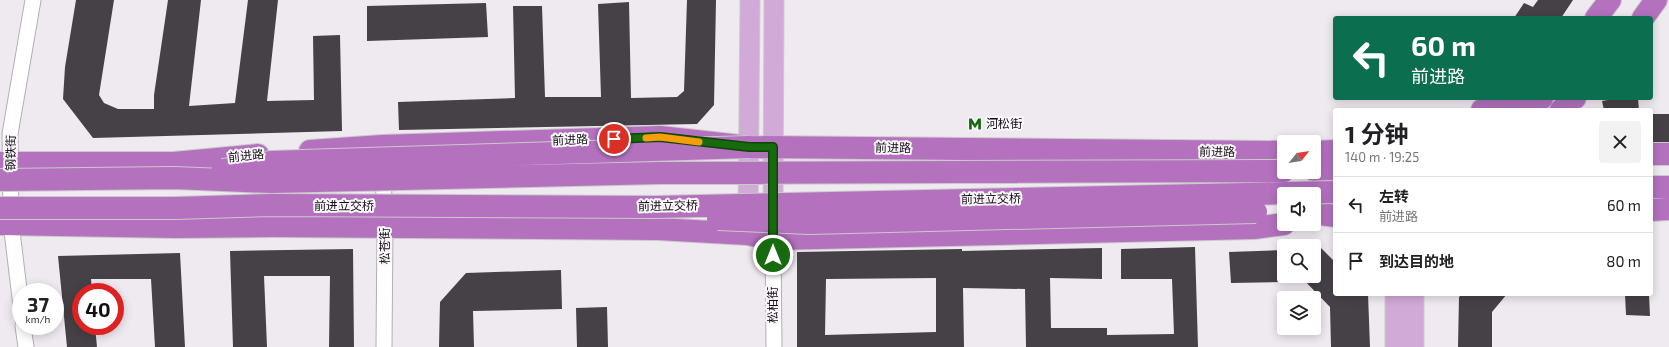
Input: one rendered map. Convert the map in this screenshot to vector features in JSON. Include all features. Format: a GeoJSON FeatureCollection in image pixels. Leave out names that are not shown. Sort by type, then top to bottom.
{"type":"FeatureCollection","features":[{"type":"Feature","properties":{"kind":"highway"},"geometry":{"type":"LineString","coordinates":[[1598,16],[1610,0]]}},
{"type":"Feature","properties":{"kind":"highway"},"geometry":{"type":"LineString","coordinates":[[1615,16],[1627,0]]}},
{"type":"Feature","properties":{"kind":"highway"},"geometry":{"type":"LineString","coordinates":[[1644,16],[1656,0]]}},
{"type":"Feature","properties":{"kind":"highway"},"geometry":{"type":"LineString","coordinates":[[1486,108],[1504,100]]}},
{"type":"Feature","properties":{"kind":"highway"},"geometry":{"type":"LineString","coordinates":[[1527,108],[1539,100]]}},
{"type":"Feature","properties":{"kind":"highway"},"geometry":{"type":"LineString","coordinates":[[1563,108],[1573,100]]}},
{"type":"Feature","properties":{"kind":"highway","name":"前进路"},"geometry":{"type":"LineString","coordinates":[[4,169],[174,163],[269,154],[382,146],[660,137],[749,147],[1277,152]]}},
{"type":"Feature","properties":{"kind":"highway"},"geometry":{"type":"LineString","coordinates":[[174,178],[270,162],[749,147]]}},
{"type":"Feature","properties":{"kind":"highway"},"geometry":{"type":"LineString","coordinates":[[1321,152],[1333,151]]}},
{"type":"Feature","properties":{"kind":"highway"},"geometry":{"type":"LineString","coordinates":[[1653,154],[1669,154]]}},
{"type":"Feature","properties":{"kind":"highway"},"geometry":{"type":"LineString","coordinates":[[4,169],[271,182],[660,173],[1277,171]]}},
{"type":"Feature","properties":{"kind":"highway"},"geometry":{"type":"LineString","coordinates":[[1321,170],[1333,169]]}},
{"type":"Feature","properties":{"kind":"highway"},"geometry":{"type":"LineString","coordinates":[[1653,187],[1669,187]]}},
{"type":"Feature","properties":{"kind":"highway","name":"前进立交桥"},"geometry":{"type":"LineString","coordinates":[[4,218],[175,208],[272,205],[654,207],[1333,192]]}},
{"type":"Feature","properties":{"kind":"highway"},"geometry":{"type":"LineString","coordinates":[[654,207],[715,219],[810,223],[1277,212]]}},
{"type":"Feature","properties":{"kind":"highway"},"geometry":{"type":"LineString","coordinates":[[1653,210],[1669,209]]}},
{"type":"Feature","properties":{"kind":"highway"},"geometry":{"type":"LineString","coordinates":[[4,218],[175,227],[385,226],[658,229],[747,234],[773,239],[1254,228],[1277,225]]}},
{"type":"Feature","properties":{"kind":"main road"},"geometry":{"type":"LineString","coordinates":[[747,234],[750,0]]}},
{"type":"Feature","properties":{"kind":"main road"},"geometry":{"type":"LineString","coordinates":[[773,239],[774,0]]}},
{"type":"Feature","properties":{"kind":"main road"},"geometry":{"type":"LineString","coordinates":[[1395,296],[1396,347]]}},
{"type":"Feature","properties":{"kind":"main road"},"geometry":{"type":"LineString","coordinates":[[1414,296],[1414,347]]}},
{"type":"Feature","properties":{"kind":"street","name":"钢铁街"},"geometry":{"type":"LineString","coordinates":[[17,283],[4,218],[4,169],[33,0]]}},
{"type":"Feature","properties":{"kind":"street","name":"松苍街"},"geometry":{"type":"LineString","coordinates":[[382,146],[385,226],[384,347]]}},
{"type":"Feature","properties":{"kind":"street","name":"松柏街"},"geometry":{"type":"LineString","coordinates":[[773,239],[774,347]]}},
{"type":"Feature","properties":{"kind":"street"},"geometry":{"type":"LineString","coordinates":[[24,335],[26,347]]}},
{"type":"Feature","properties":{"kind":"building"},"geometry":{"type":"Polygon","coordinates":[[[76,0],[114,0],[99,95],[104,103],[118,109],[154,109],[154,95],[168,0],[201,0],[189,106],[235,103],[248,0],[278,0],[267,101],[314,100],[313,36],[340,35],[342,131],[93,138],[63,99],[65,67],[76,0]]]}},
{"type":"Feature","properties":{"kind":"building"},"geometry":{"type":"Polygon","coordinates":[[[687,0],[716,0],[714,105],[697,124],[399,130],[398,102],[515,98],[513,6],[542,6],[545,97],[601,97],[598,4],[629,2],[631,98],[677,97],[684,91],[687,0]]]}},
{"type":"Feature","properties":{"kind":"building"},"geometry":{"type":"Polygon","coordinates":[[[1538,0],[1573,0],[1562,16],[1515,16],[1524,3],[1533,7],[1538,0]]]}},
{"type":"Feature","properties":{"kind":"building"},"geometry":{"type":"Polygon","coordinates":[[[486,3],[488,37],[367,41],[367,6],[486,3]]]}},
{"type":"Feature","properties":{"kind":"building"},"geometry":{"type":"Polygon","coordinates":[[[1638,100],[1639,108],[1604,108],[1602,101],[1638,100]]]}},
{"type":"Feature","properties":{"kind":"building"},"geometry":{"type":"Polygon","coordinates":[[[1653,114],[1669,114],[1669,142],[1653,142],[1653,114]]]}},
{"type":"Feature","properties":{"kind":"building"},"geometry":{"type":"Polygon","coordinates":[[[1195,247],[1198,347],[1026,347],[1025,289],[963,288],[964,347],[797,347],[797,252],[1102,248],[1102,279],[1050,278],[1051,328],[1107,328],[1107,335],[1174,334],[1172,279],[1121,279],[1121,249],[1195,247]],[[936,278],[826,279],[825,335],[936,332],[936,278]]]}},
{"type":"Feature","properties":{"kind":"building"},"geometry":{"type":"Polygon","coordinates":[[[1321,248],[1333,260],[1333,296],[1368,296],[1370,347],[1331,347],[1330,307],[1321,298],[1321,291],[1315,291],[1307,283],[1321,283],[1321,248]]]}},
{"type":"Feature","properties":{"kind":"building"},"geometry":{"type":"Polygon","coordinates":[[[353,249],[354,347],[329,347],[330,276],[264,276],[267,347],[233,347],[230,251],[353,249]]]}},
{"type":"Feature","properties":{"kind":"building"},"geometry":{"type":"Polygon","coordinates":[[[1277,250],[1277,282],[1231,283],[1229,252],[1277,250]]]}},
{"type":"Feature","properties":{"kind":"building"},"geometry":{"type":"Polygon","coordinates":[[[180,253],[185,347],[155,347],[151,279],[91,279],[91,283],[72,283],[72,335],[96,335],[97,347],[67,347],[64,317],[64,283],[61,283],[58,256],[180,253]]]}},
{"type":"Feature","properties":{"kind":"building"},"geometry":{"type":"Polygon","coordinates":[[[561,270],[562,309],[473,311],[474,347],[439,347],[440,302],[466,273],[561,270]]]}},
{"type":"Feature","properties":{"kind":"building"},"geometry":{"type":"Polygon","coordinates":[[[1505,296],[1492,312],[1492,347],[1458,347],[1459,297],[1505,296]]]}},
{"type":"Feature","properties":{"kind":"building"},"geometry":{"type":"Polygon","coordinates":[[[1625,296],[1649,296],[1650,316],[1626,315],[1625,296]]]}},
{"type":"Feature","properties":{"kind":"building"},"geometry":{"type":"Polygon","coordinates":[[[607,307],[608,347],[577,347],[576,308],[607,307]]]}},
{"type":"Feature","properties":{"kind":"slow traffic"},"geometry":{"type":"LineString","coordinates":[[646,138],[660,137],[699,142]]}},
{"type":"Feature","properties":{"kind":"place","name":"河松街"},"geometry":{"type":"Point","coordinates":[975,124]}},
{"type":"Feature","properties":{"kind":"route"},"geometry":{"type":"LineString","coordinates":[[614,139],[660,137],[749,147],[773,147],[773,255]]}}]}
